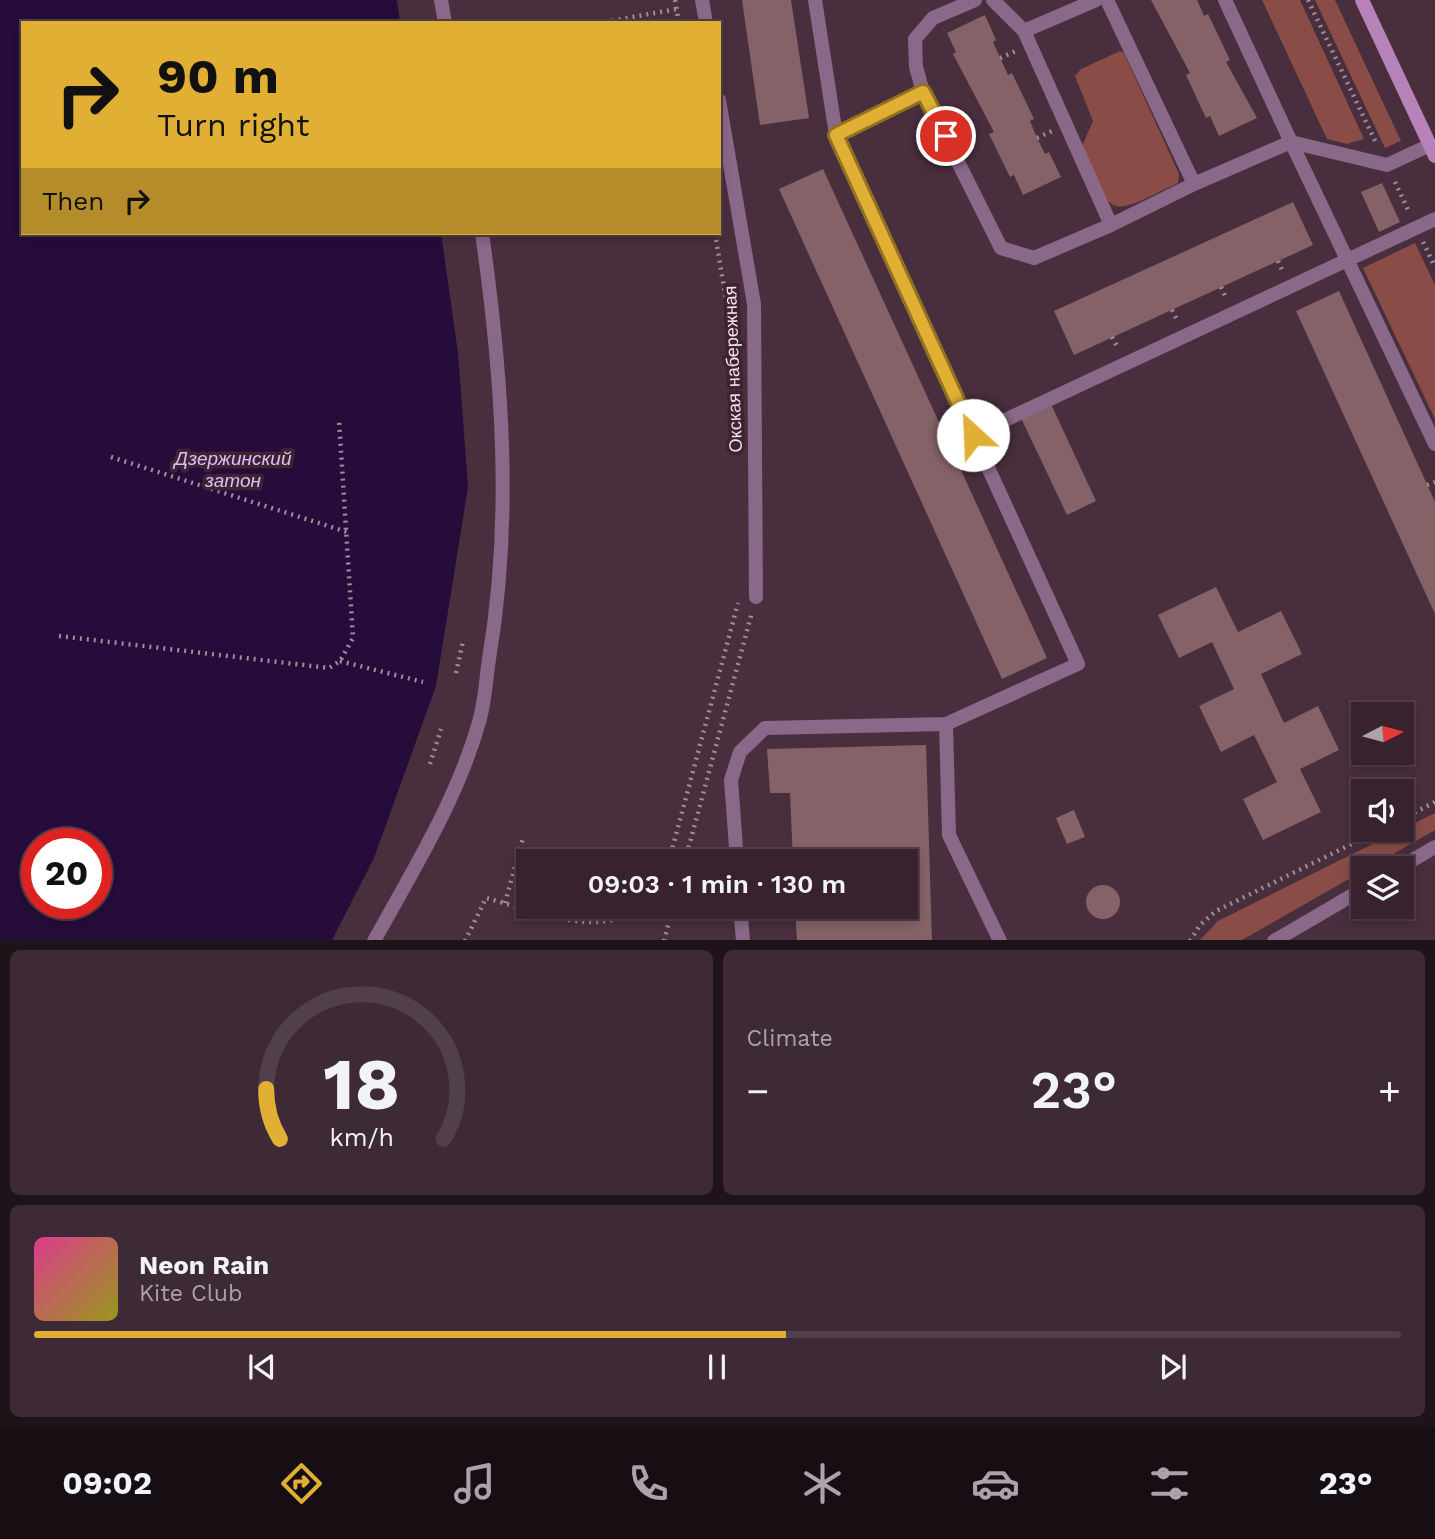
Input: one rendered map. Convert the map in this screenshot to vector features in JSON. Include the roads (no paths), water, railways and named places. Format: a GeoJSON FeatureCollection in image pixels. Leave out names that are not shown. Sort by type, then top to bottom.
{"type":"FeatureCollection","features":[{"type":"Feature","properties":{"kind":"street"},"geometry":{"type":"LineString","coordinates":[[440,0],[445,21]]}},
{"type":"Feature","properties":{"kind":"street"},"geometry":{"type":"LineString","coordinates":[[702,0],[706,21]]}},
{"type":"Feature","properties":{"kind":"street"},"geometry":{"type":"LineString","coordinates":[[736,849],[731,780],[740,752],[765,728],[946,724],[1077,664],[836,135],[815,0]]}},
{"type":"Feature","properties":{"kind":"street"},"geometry":{"type":"LineString","coordinates":[[975,0],[933,18],[915,39],[916,67],[923,92],[1002,248],[1034,257],[1111,225],[1194,184],[1291,142],[1387,165],[1432,150],[1362,0]]}},
{"type":"Feature","properties":{"kind":"street"},"geometry":{"type":"LineString","coordinates":[[993,0],[1024,31],[1111,225]]}},
{"type":"Feature","properties":{"kind":"street"},"geometry":{"type":"LineString","coordinates":[[1024,31],[1096,0]]}},
{"type":"Feature","properties":{"kind":"street"},"geometry":{"type":"LineString","coordinates":[[1107,0],[1194,184]]}},
{"type":"Feature","properties":{"kind":"street"},"geometry":{"type":"LineString","coordinates":[[1225,0],[1435,444]]}},
{"type":"Feature","properties":{"kind":"street"},"geometry":{"type":"LineString","coordinates":[[836,135],[923,92]]}},
{"type":"Feature","properties":{"kind":"street","name":"Окская набережная"},"geometry":{"type":"LineString","coordinates":[[721,112],[754,304],[756,597]]}},
{"type":"Feature","properties":{"kind":"street"},"geometry":{"type":"LineString","coordinates":[[973,435],[1349,262],[1435,219]]}},
{"type":"Feature","properties":{"kind":"street"},"geometry":{"type":"LineString","coordinates":[[374,940],[437,828],[479,721],[496,622],[505,502],[497,336],[482,235]]}},
{"type":"Feature","properties":{"kind":"street"},"geometry":{"type":"LineString","coordinates":[[946,724],[949,835],[1000,940]]}},
{"type":"Feature","properties":{"kind":"street"},"geometry":{"type":"LineString","coordinates":[[1414,859],[1435,847]]}},
{"type":"Feature","properties":{"kind":"street"},"geometry":{"type":"LineString","coordinates":[[1274,940],[1351,896]]}},
{"type":"Feature","properties":{"kind":"street"},"geometry":{"type":"LineString","coordinates":[[741,919],[743,940]]}},
{"type":"Feature","properties":{"kind":"water","name":"Дзержинский затон"},"geometry":{"type":"Polygon","coordinates":[[[0,0],[397,0],[400,21],[21,21],[21,235],[441,235],[458,353],[468,487],[436,686],[374,858],[332,940],[0,940],[0,0]]]}}]}
